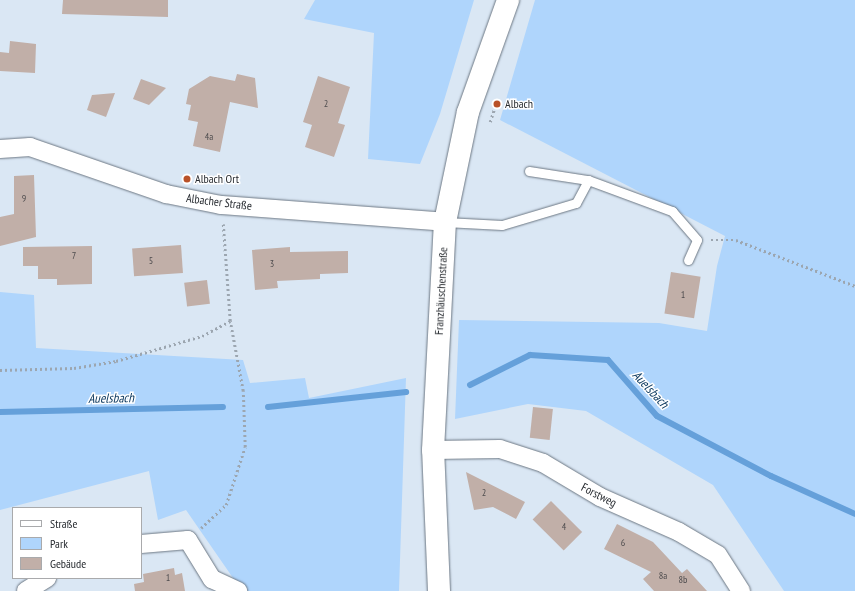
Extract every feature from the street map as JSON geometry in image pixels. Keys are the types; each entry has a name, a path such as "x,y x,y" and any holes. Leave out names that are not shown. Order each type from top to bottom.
{"street":[{"name":"Franzhäuschenstraße","path":"438,591 433,450 445,222 468,112 508,0"},
{"name":"Albacher Straße","path":"0,149 30,147 166,194 221,205 445,222"},
{"name":"Forstweg","path":"433,450 500,449 543,463 600,497 679,532 718,555 741,591"},
{"path":"142,544 188,540 212,579 238,591"},
{"path":"26,591 45,579"}],"lane":[{"path":"528,171 588,180 672,211 696,240 688,260"},
{"path":"445,222 502,225 576,203 588,180"}],"path":[{"path":"488,129 495,107"},
{"path":"188,540 226,505 245,447 243,391 230,321 221,205"},
{"path":"696,240 736,240 855,286"},
{"path":"0,370 74,368 116,361 202,336 230,321"}],"green space":[{"path":"315,0 474,0 440,114 420,164 368,159 374,33 304,19"},
{"path":"535,0 855,0 855,591 784,591 713,485 586,411 528,404 455,419 459,320 659,323 707,331 717,266 725,236 500,120"},
{"path":"0,292 34,295 36,348 243,360 250,383 305,378 309,398 406,378 399,591 242,591 186,510 158,520 149,471 0,510"}],"building":[{"path":"63,0 168,0 168,17 62,14"},
{"path":"10,41 36,44 35,73 0,71 0,52 9,53"},
{"path":"237,74 255,78 258,108 230,102 220,152 193,146 198,122 188,120 191,105 186,104 189,89 210,76 235,81"},
{"path":"318,76 350,87 338,123 345,125 334,157 305,147 312,125 303,122"},
{"path":"141,79 166,88 149,105 133,99"},
{"path":"115,93 106,117 87,110 92,95"},
{"path":"34,175 36,237 0,246 0,217 14,214 14,176"},
{"path":"181,245 183,273 134,276 132,248"},
{"path":"92,246 92,284 57,285 57,279 38,279 38,266 23,266 23,247"},
{"path":"290,247 290,252 348,251 348,273 320,274 320,279 277,281 278,288 255,290 252,250"},
{"path":"671,272 701,277 694,318 664,313"},
{"path":"207,280 210,304 187,307 184,283"},
{"path":"533,407 553,409 550,440 530,438"},
{"path":"466,472 525,502 516,519 493,507 474,510"},
{"path":"551,501 582,532 564,550 533,519"},
{"path":"617,524 653,542 682,573 687,569 707,591 654,591 643,579 651,572 604,549"},
{"path":"174,568 175,575 182,573 185,591 135,591 134,584 144,582 143,574"}],"waterway":[{"name":"Auelsbach","path":"470,385 530,355 608,360 657,416 771,476 855,514"},
{"name":"Auelsbach","path":"268,407 406,392"},
{"name":"Auelsbach","path":"0,412 223,407"}],"place":[{"name":"Albach","path":"497,104"},
{"name":"Albach Ort","path":"187,179"}]}
